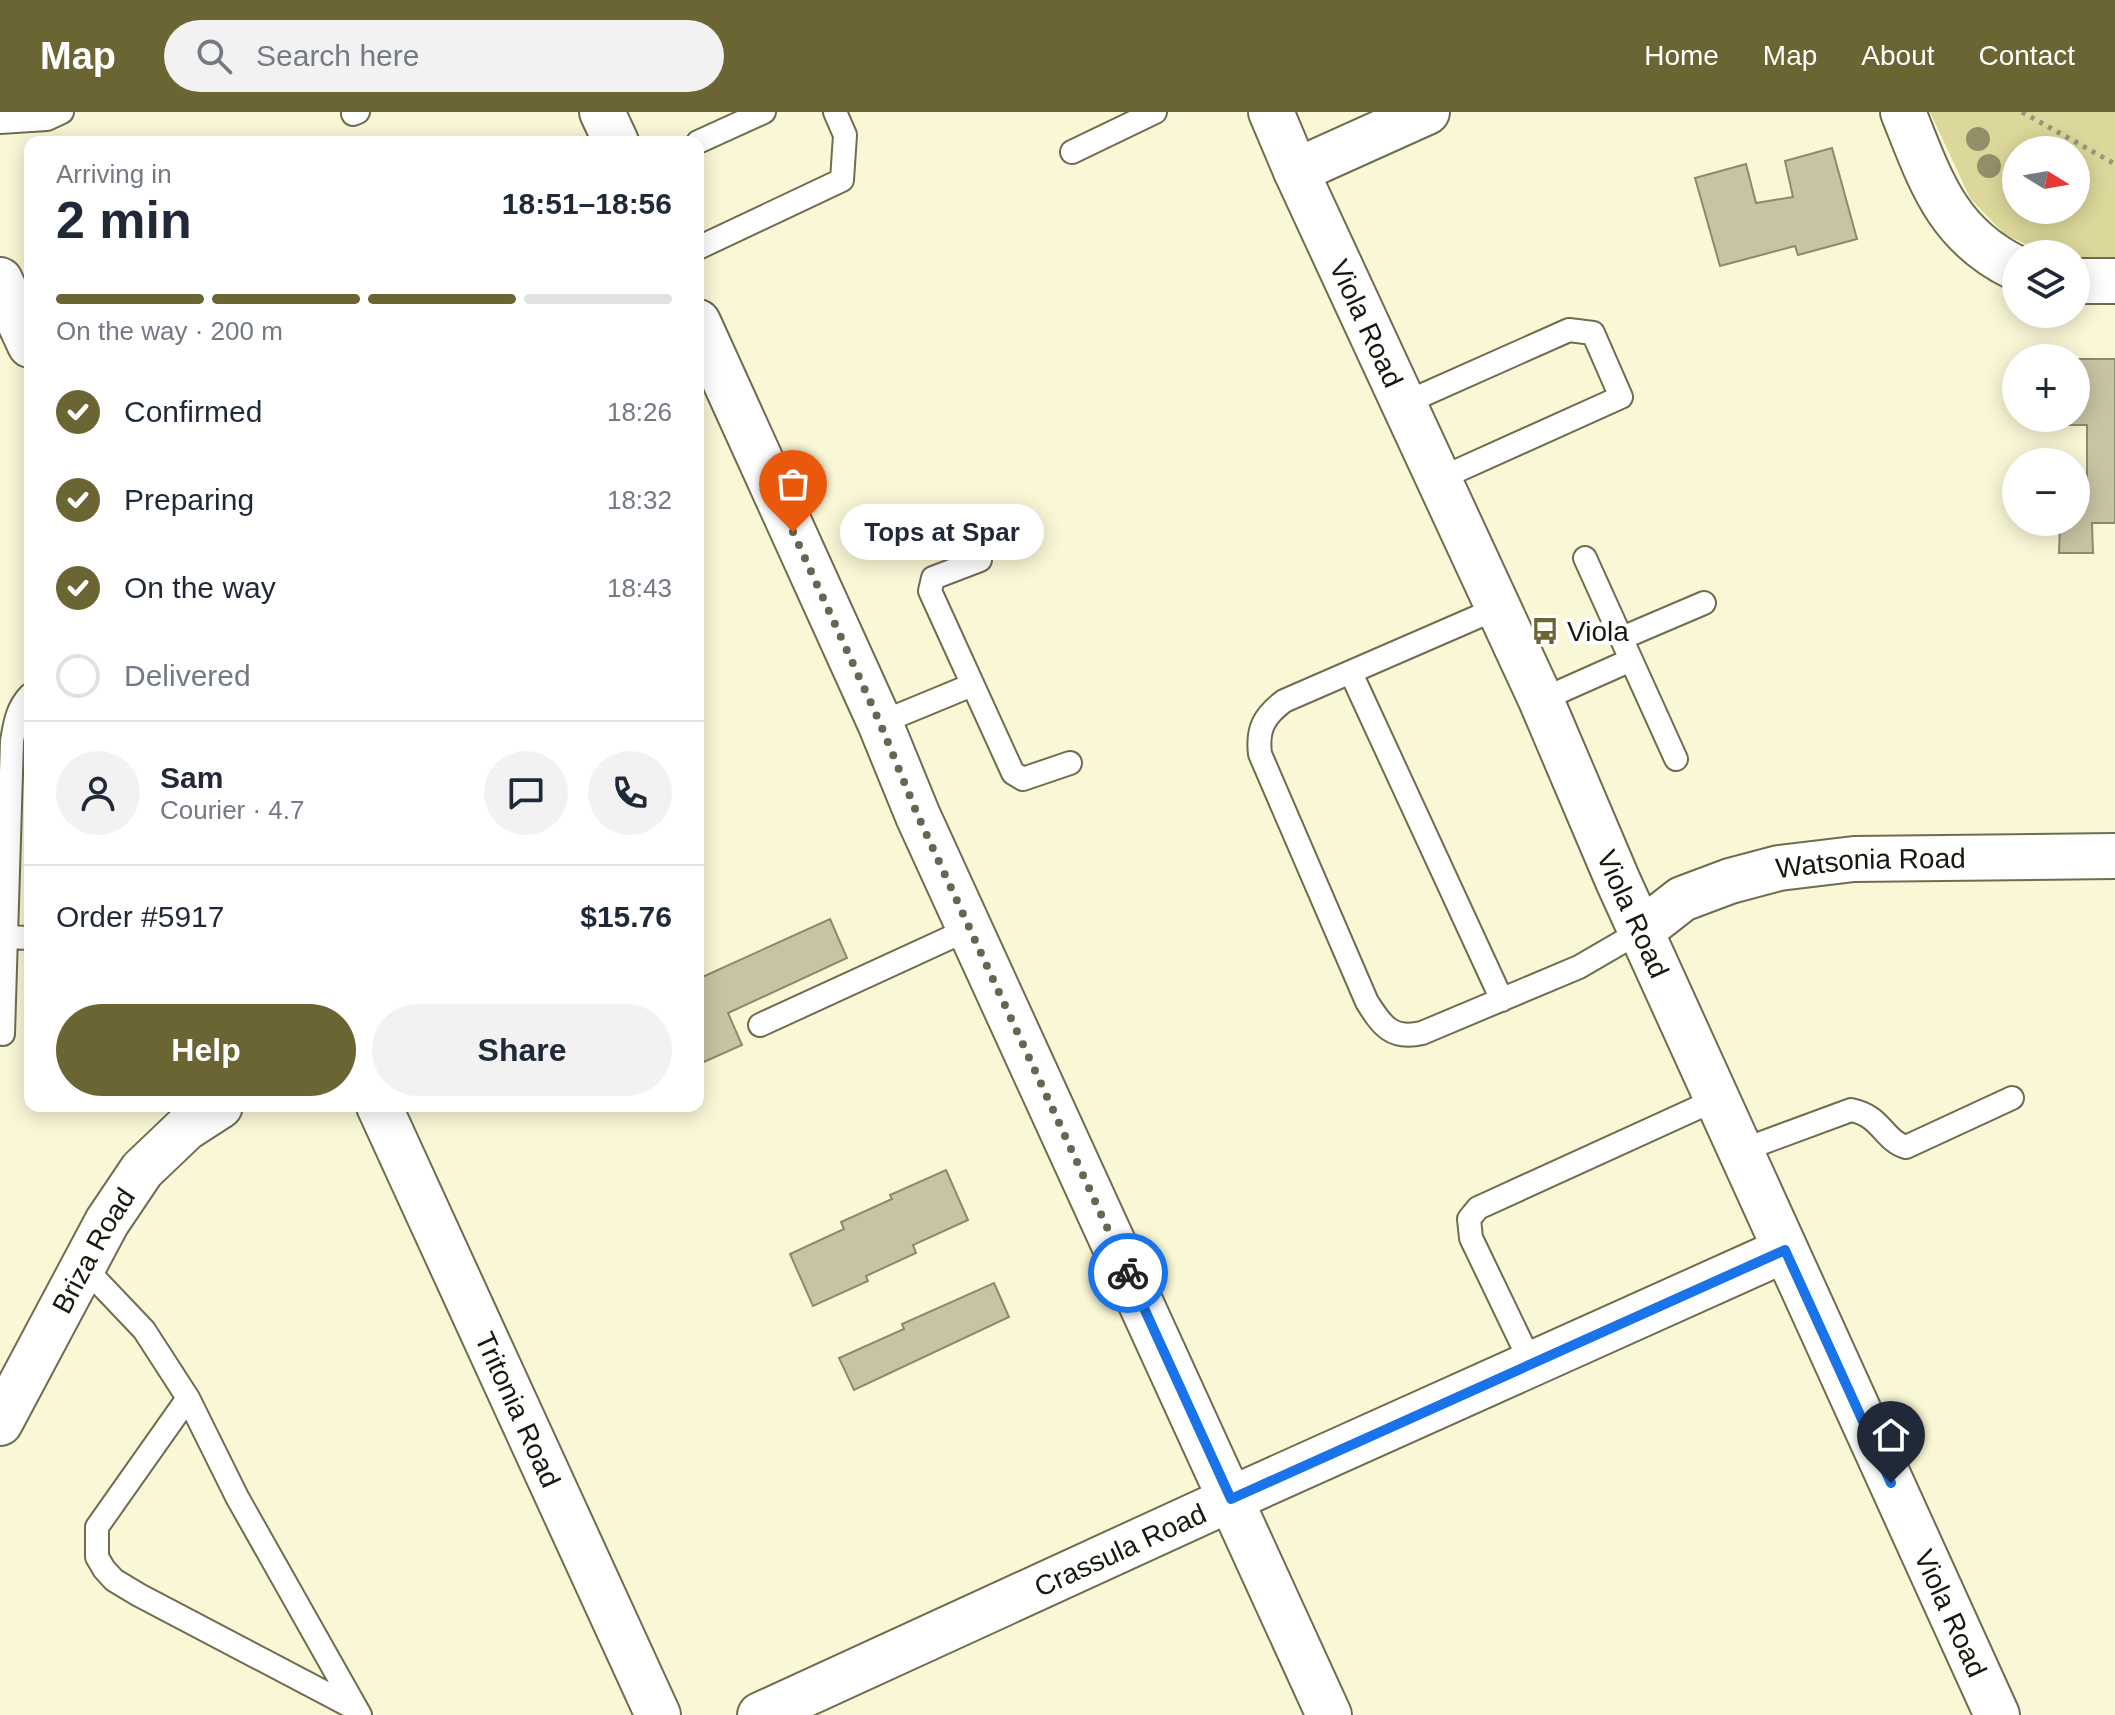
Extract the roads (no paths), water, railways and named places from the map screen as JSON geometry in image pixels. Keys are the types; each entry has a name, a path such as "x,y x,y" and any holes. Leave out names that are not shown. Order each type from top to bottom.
{"street":[{"path":"602,112 613,136"},
{"name":"Viola Road","path":"1271,112 1541,700 1641,931 1997,1715"},
{"path":"1296,171 1427,112"},
{"path":"1903,112 1936,193 1952,218 1972,240 2002,261"},
{"path":"0,280 24,332"},
{"path":"2090,281 2115,281"},
{"path":"704,335 880,723 969,929 1329,1715"},
{"name":"Watsonia Road","path":"1641,931 1682,899 1730,881 1816,862 2115,856"},
{"name":"Briza Road","path":"0,1423 107,1222 142,1170 186,1128 211,1112"},
{"name":"Tritonia Road","path":"382,1112 658,1715"},
{"name":"Crassula Road","path":"760,1715 1785,1250"}],"lane":[{"path":"0,122 47,119 62,112"},
{"path":"704,139 764,112"},
{"path":"704,245 842,180 845,135 835,112"},
{"path":"1072,152 1155,112"},
{"path":"1405,403 1569,330 1593,333 1621,397 1439,479"},
{"path":"1585,558 1676,759"},
{"path":"980,560 933,578 930,591 1013,773 1023,779 1070,763"},
{"path":"1622,638 1704,603"},
{"path":"1498,608 1284,701 1264,719 1258,739 1260,754 1367,1002 1379,1022 1388,1029 1410,1036 1579,967 1641,931"},
{"path":"1541,700 1631,660"},
{"path":"1351,673 1502,1000"},
{"path":"880,723 972,685"},
{"path":"3,1034 12,741 17,716 24,705"},
{"path":"760,1025 969,929"},
{"path":"6,937 24,938"},
{"path":"1740,1151 1851,1110 1864,1113 1876,1121 1897,1144 1906,1147 2012,1098"},
{"path":"1532,1365 1471,1238 1469,1219 1478,1208 1717,1099"},
{"path":"84,1267 144,1330 188,1398 237,1497 359,1712"},
{"path":"188,1398 97,1527 97,1557 114,1580 139,1595 359,1712"}],"place":[{"name":"Tops at Spar","path":"793,532"},
{"name":"Viola","path":"1545,631"}]}
